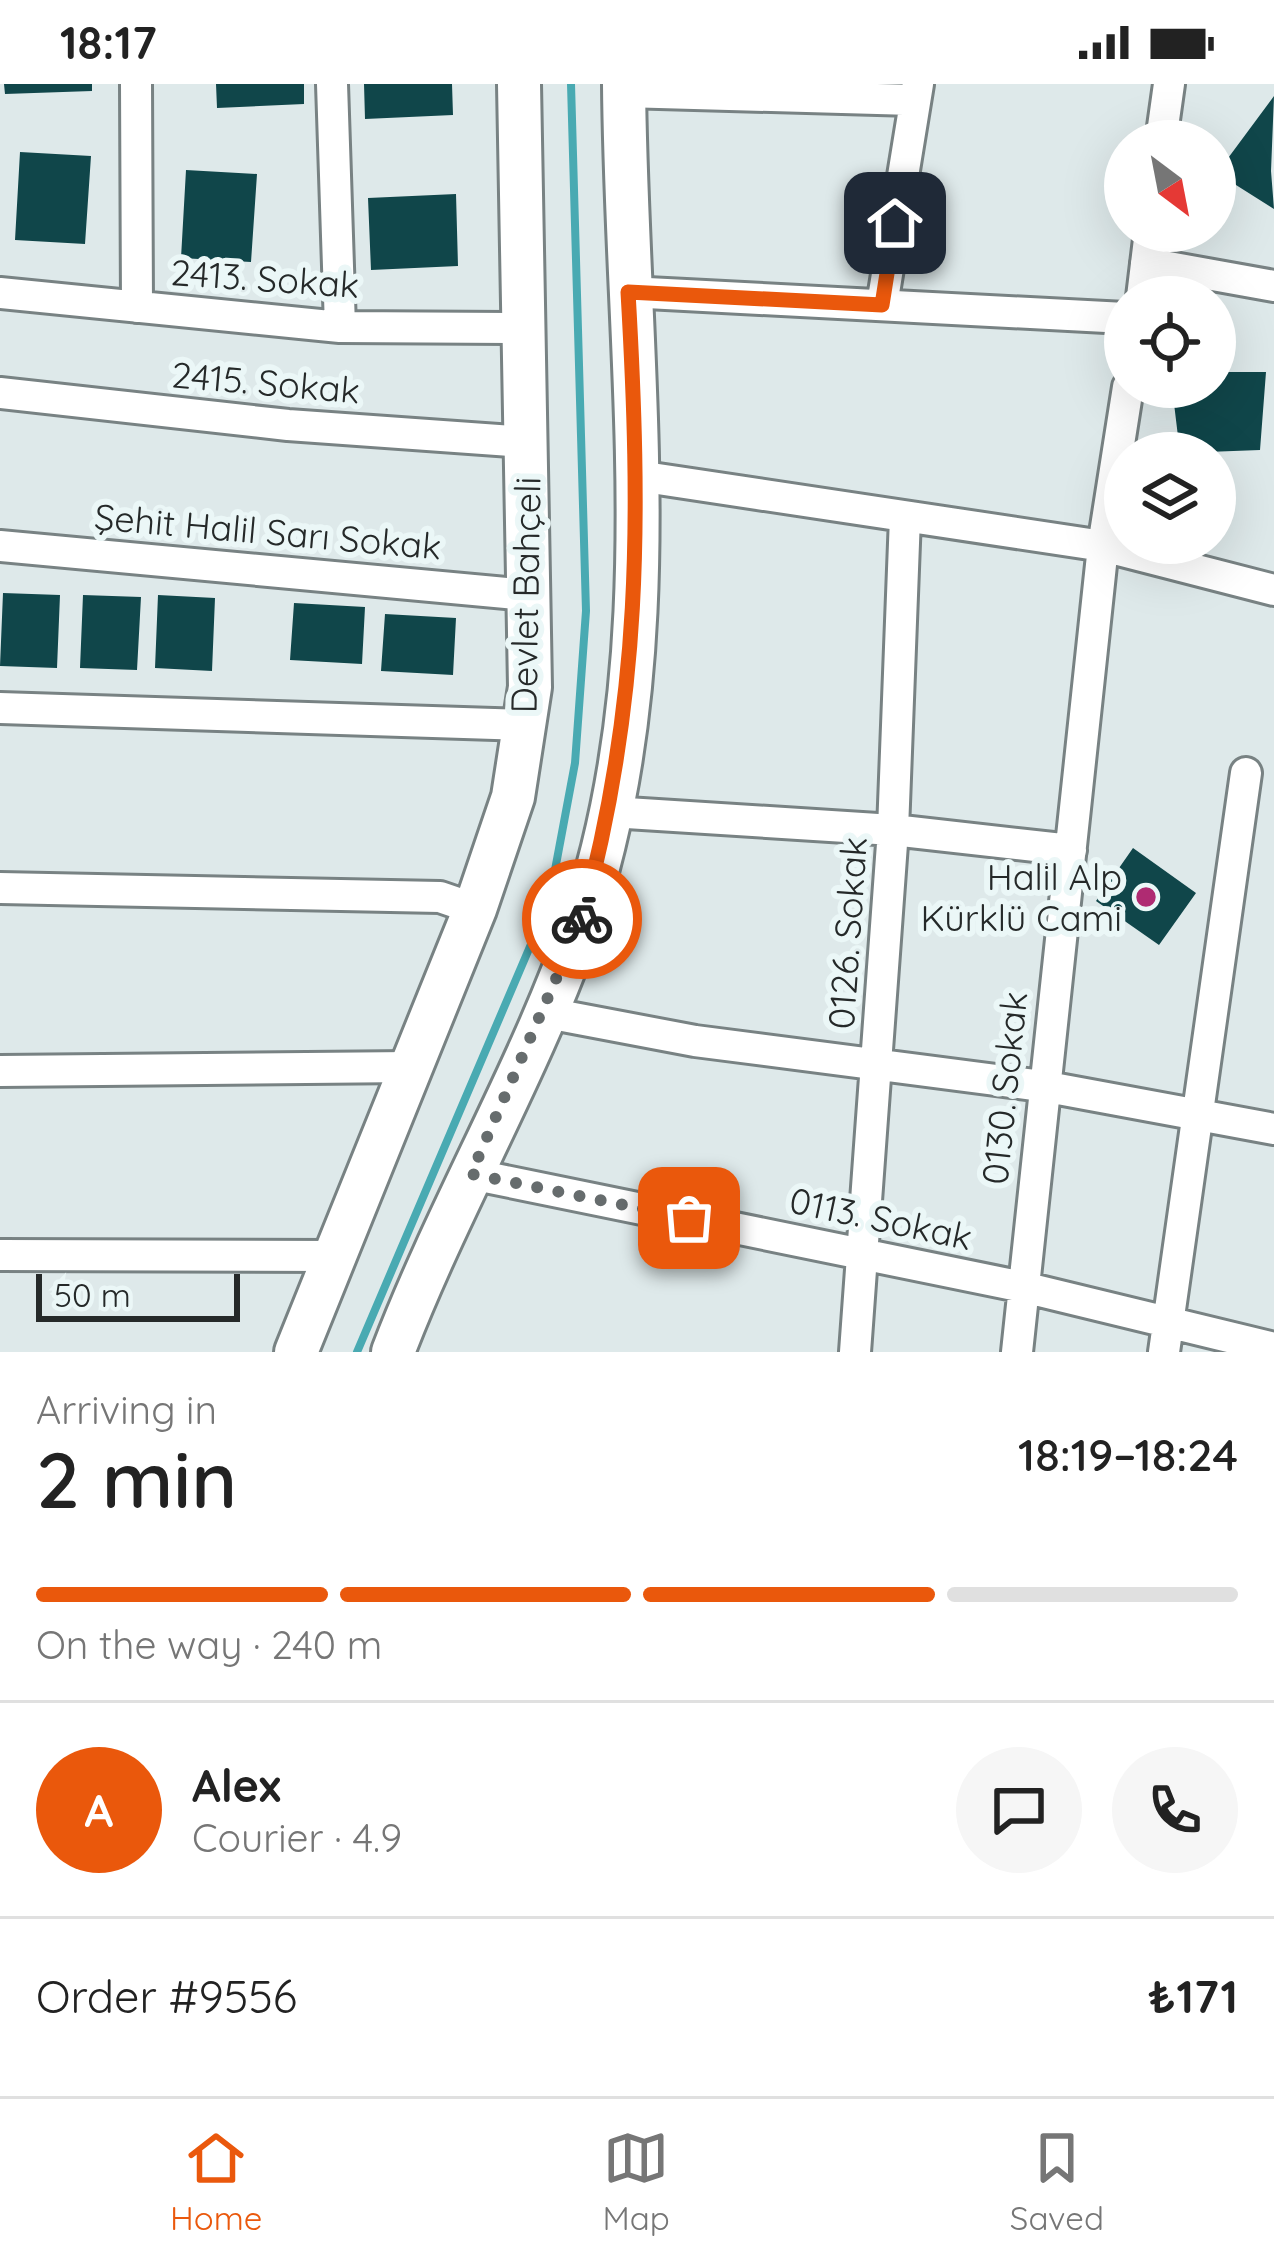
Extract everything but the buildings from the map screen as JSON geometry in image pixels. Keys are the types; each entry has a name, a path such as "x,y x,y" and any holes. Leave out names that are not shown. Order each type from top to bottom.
{"street":[{"path":"136,84 136,307"},
{"path":"332,84 340,327"},
{"name":"Devlet Bahçeli","path":"296,1352 475,909 513,797 530,687 519,84"},
{"path":"1165,120 1169,84"},
{"path":"393,1352 580,927 611,812 632,665 638,476 624,88 915,92 882,305"},
{"path":"1144,276 1147,252"},
{"path":"1146,263 1274,286"},
{"path":"628,292 1104,317"},
{"name":"2413. Sokak","path":"0,293 340,327 524,328"},
{"name":"2415. Sokak","path":"0,393 288,425 526,442"},
{"name":"0130. Sokak","path":"1017,1352 1103,546 1125,408"},
{"path":"638,476 1103,546 1274,590"},
{"name":"0126. Sokak","path":"855,1352 893,830 905,518"},
{"name":"Şehit Halil Sarı Sokak","path":"0,546 529,595"},
{"path":"0,708 524,725"},
{"path":"1166,1337 1246,772"},
{"path":"611,812 893,830 1071,850"},
{"path":"0,888 440,897 475,909"},
{"path":"542,1012 878,1069 1042,1086 1274,1129"},
{"path":"0,1071 411,1067"},
{"name":"0113. Sokak","path":"471,1174 1023,1287 1166,1337 1274,1348"},
{"path":"0,1256 335,1256"}],"waterway":[{"path":"357,1352 549,902 575,763 586,611 571,84"}],"way so far":[{"path":"582,919 471,1174 689,1218"}],"place":[{"name":"Halil Alp Kürklü Cami","path":"1146,897"}],"route":[{"path":"582,919 611,812 632,665 638,476 628,292 882,305 895,223"}]}
